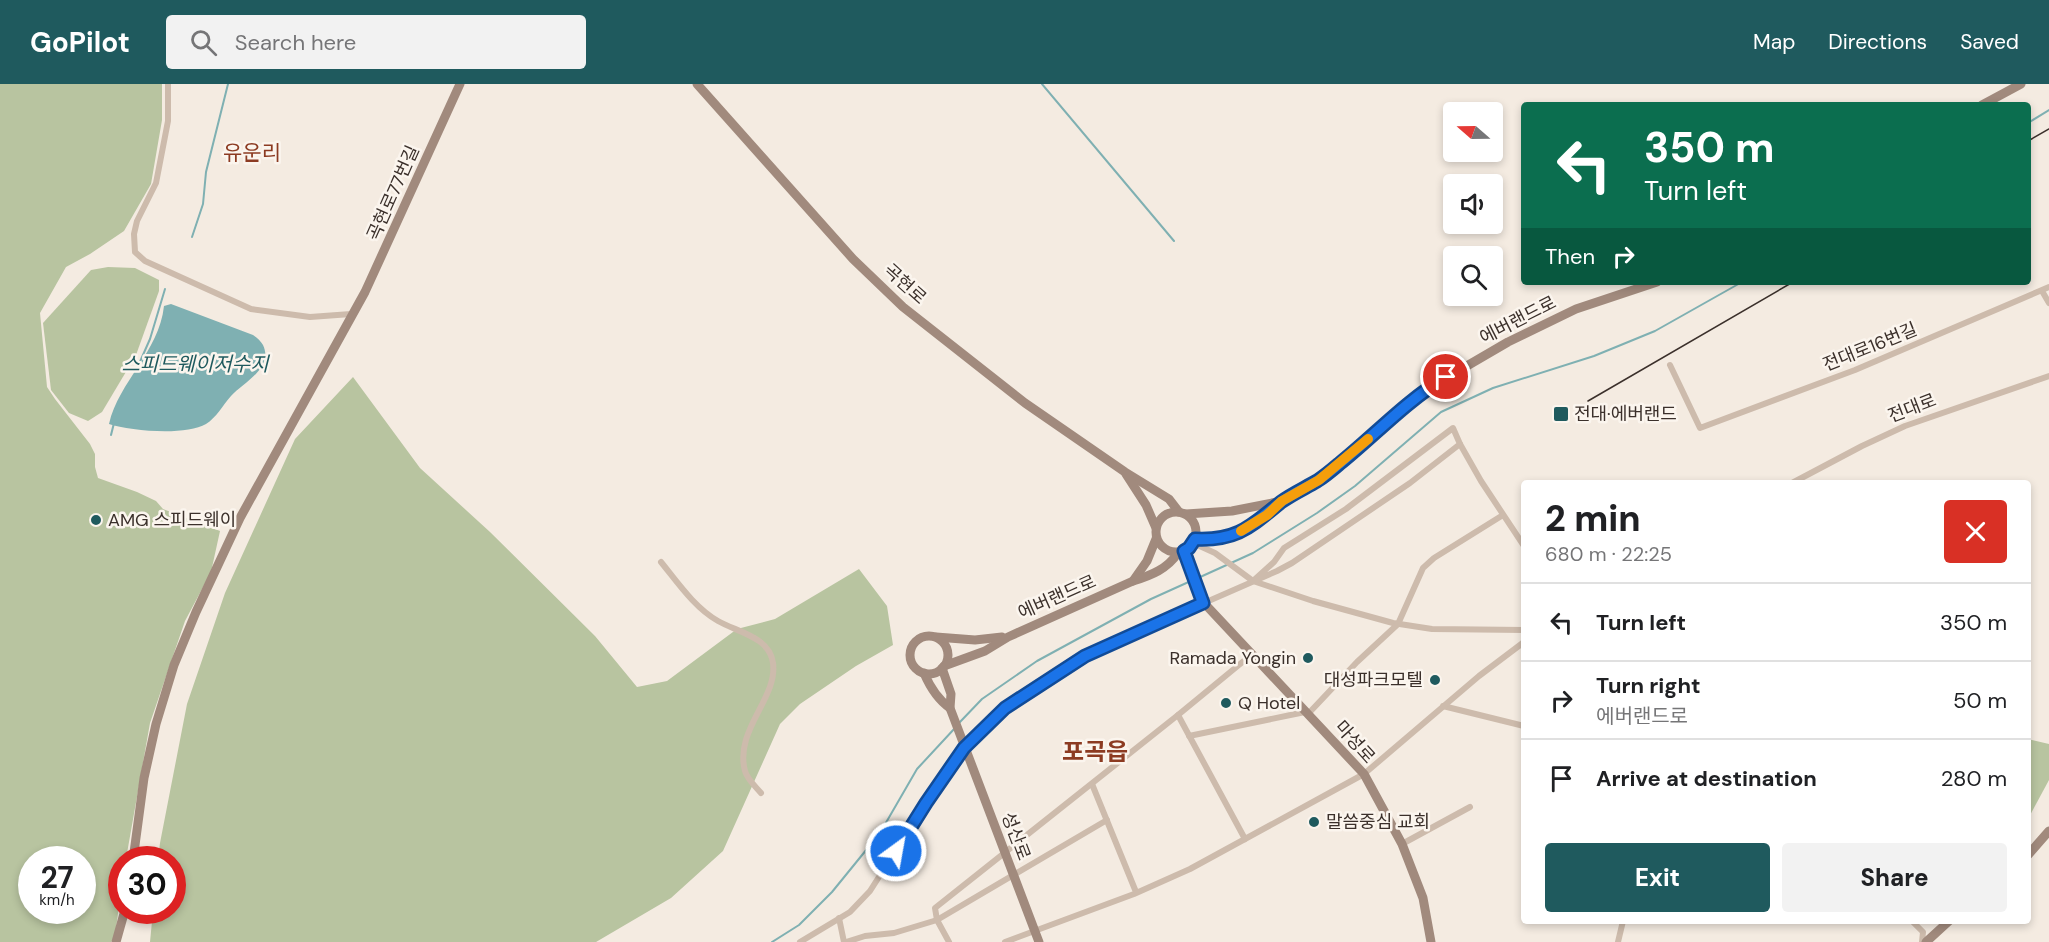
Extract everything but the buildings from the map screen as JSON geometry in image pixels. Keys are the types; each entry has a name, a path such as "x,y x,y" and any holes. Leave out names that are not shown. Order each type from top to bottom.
{"main road":[{"name":"곡현로77번길","path":"135,846 144,778 156,724 178,655 196,612 240,518 386,250 460,84"},
{"name":"곡현로","path":"697,84 853,259 903,307 1025,403 1125,472 1169,499 1183,513"},
{"path":"1988,102 2021,84"},
{"name":"에버랜드로","path":"943,667 985,651 1008,637 1133,581 1150,576 1165,567 1194,541 1233,536 1267,515 1282,501 1319,480 1405,406 1446,377 1508,342 1576,309 1648,285"},
{"path":"1125,472 1146,505 1156,528 1156,538 1147,561 1133,581"},
{"path":"1156,528 1162,517 1173,512 1232,511 1282,501"},
{"path":"1183,513 1195,525 1194,541"},
{"path":"1156,538 1162,548 1181,552 1202,600"},
{"name":"마성로","path":"1202,600 1364,774 1402,844 1424,898 1431,942"},
{"path":"943,667 934,673 924,673 913,666 910,652 913,644 924,636 975,640 1008,637"},
{"path":"936,637 942,640 948,653 943,667 951,694 950,708"},
{"path":"924,673 929,686 940,701 950,708"},
{"name":"성산로","path":"950,708 1040,942"},
{"path":"2031,852 2049,831"},
{"path":"116,942 121,924"},
{"path":"1924,942 1945,924"}],"street":[{"path":"168,84 168,121 156,183 137,221 134,234 135,252 145,261 251,309 310,317 351,314"},
{"name":"전대로16번길","path":"1670,365 1700,428 1855,370 2049,287"},
{"path":"2042,291 2049,303"},
{"name":"전대로","path":"1798,480 1905,426 2049,376"},
{"path":"1253,581 1274,562 1284,548 1347,509 1453,428 1481,481 1521,541"},
{"path":"800,942 850,912 870,891 963,745 1005,708 1085,656 1202,600 1253,581 1292,563 1410,483 1460,444"},
{"path":"1189,736 1307,713 1398,624 1423,568 1434,558 1503,514"},
{"path":"1194,541 1215,553 1253,581 1313,601 1398,624 1432,629 1521,630"},
{"path":"661,562 701,609 718,621 766,646 774,663 771,685 758,710 743,749 745,773 761,793"},
{"path":"1005,942 1190,869 1364,774 1443,706 1521,644"},
{"path":"949,942 937,920 935,908 1178,716 1251,655"},
{"path":"1443,706 1521,725"},
{"path":"1178,716 1245,839"},
{"path":"1092,784 1136,892"},
{"path":"1402,844 1470,807"},
{"path":"839,918 845,942 865,936 894,933 937,920 1107,820"},
{"path":"1618,942 1622,924"},
{"path":"1915,924 1923,932 1924,942"}],"green space":[{"name":"AMG 스피드웨이","path":"0,84 162,84 162,120 151,184 124,231 66,267 40,313 47,387 90,444 95,454 98,478 137,492 156,501 163,509 220,531 211,572 185,621 150,723 128,846 108,846 108,924 117,924 115,936 111,942 0,942"},
{"path":"108,267 135,268 159,280 159,291 136,355 102,412 88,421 69,413 51,390 43,323 91,270"},
{"path":"353,377 420,468 490,532 595,636 637,687 667,681 737,629 775,619 859,569 887,606 893,645 856,666 800,704 780,724 723,851 671,898 596,942 150,942 152,924 186,924 186,846 160,846 187,704 225,593 295,439"},
{"path":"2031,740 2049,744 2049,780 2031,813"}],"water":[{"name":"스피드웨이저수지","path":"171,304 254,336 262,344 265,353 261,368 231,396 213,418 197,428 158,431 130,429 109,424 121,394 155,338 164,306"}],"waterway":[{"path":"192,237 203,204 206,172 228,84"},
{"path":"1042,84 1174,241"},
{"path":"2031,121 2049,110"},
{"path":"1198,578 1253,553 1317,513 1355,486 1441,412 1493,388 1594,356 1655,331 1737,285"},
{"path":"135,373 150,339 165,289"},
{"path":"111,435 114,423"},
{"path":"959,723 982,699 1037,661 1151,599 1193,580"},
{"path":"772,942 799,925 832,892 880,833 917,769 955,728"}],"tram line":[{"path":"2031,139 2049,129"},
{"path":"1588,401 1788,285"}],"slow traffic":[{"path":"1241,531 1267,515 1282,501 1319,480 1368,439"}],"place":[{"name":"전대·에버랜드","path":"1561,414"},
{"name":"AMG 스피드웨이","path":"96,520"},
{"name":"Ramada Yongin","path":"1308,658"},
{"name":"대성파크모텔","path":"1435,680"},
{"name":"Q Hotel","path":"1226,703"},
{"name":"말씀중심 교회","path":"1314,822"}],"district":[{"name":"유운리","path":"252,153"},
{"name":"포곡읍","path":"1095,752"}],"route":[{"path":"896,851 964,748 1005,708 1085,656 1203,603 1184,551 1195,539 1215,540 1233,536 1267,515 1282,501 1319,480 1405,406 1446,377"}]}
